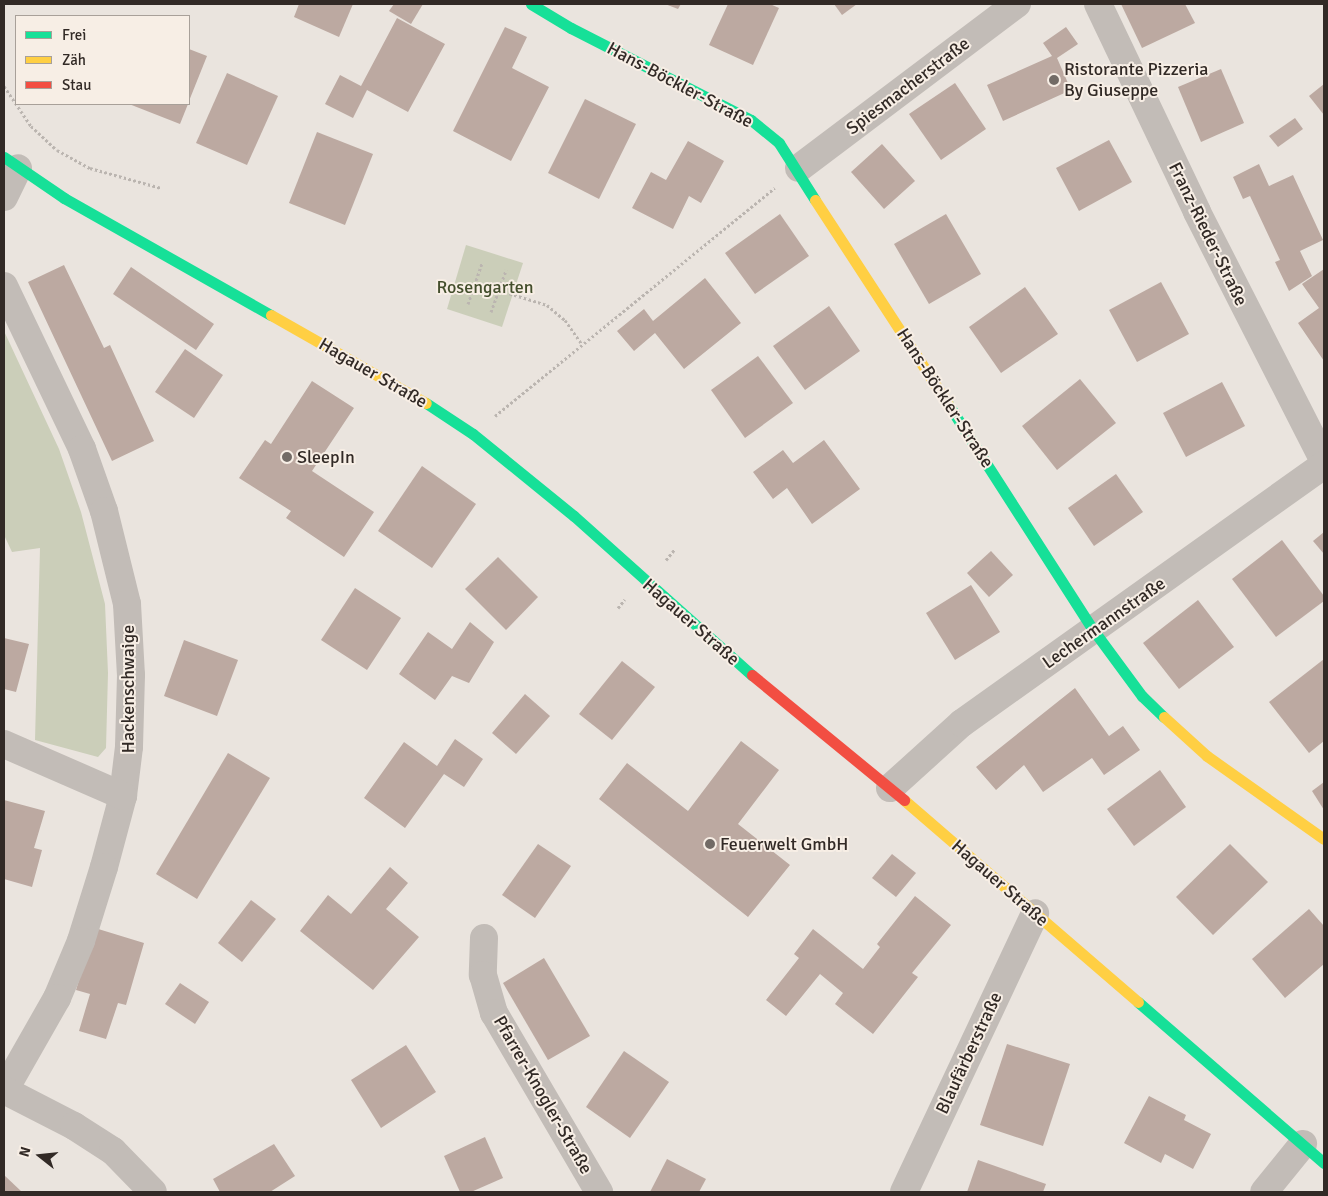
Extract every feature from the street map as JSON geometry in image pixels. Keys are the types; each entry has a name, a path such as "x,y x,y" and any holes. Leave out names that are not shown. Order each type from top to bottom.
{"street":[{"name":"Hans-Böckler-Straße","path":"531,4 571,28 751,120 779,142 798,168 1094,631 1142,696 1207,756 1324,839"},
{"name":"Spiesmacherstraße","path":"798,168 1017,4"},
{"name":"Franz-Rieder-Straße","path":"1098,4 1197,212 1324,461"},
{"path":"4,197 11,163"},
{"name":"Hagauer Straße","path":"11,163 64,198 414,395 473,434 574,516 761,683 890,788 1324,1163"},
{"name":"Hackenschwaige","path":"4,286 82,449 104,511 128,604 131,674 123,796 80,941 57,998 4,1091"},
{"name":"Lechermannstraße","path":"890,788 962,724 1324,465"},
{"path":"4,744 123,796"},
{"name":"Blaufärberstraße","path":"904,1192 1035,913"},
{"name":"Pfarrer-Knogler-Straße","path":"484,938 483,975 494,1013 599,1192"},
{"path":"4,1091 74,1126 113,1151 153,1192"},
{"path":"1264,1192 1303,1144"}],"path":[{"path":"4,86 15,102"},
{"path":"17,105 31,126 57,150 90,168 161,188"},
{"path":"473,434 798,168"},
{"path":"468,304 482,263"},
{"path":"491,312 506,270"},
{"path":"476,283 547,305 565,320 582,344"},
{"path":"618,608 626,599"}],"green space":[{"name":"Rosengarten","path":"466,245 523,263 502,327 447,309"},
{"path":"4,331 59,449 81,512 105,604 108,673 106,748 98,757 35,740 40,548 12,552 4,535"}],"building":[{"path":"299,4 353,4 339,37 294,17"},
{"path":"394,4 423,4 411,24 389,11"},
{"path":"665,4 681,4 678,9"},
{"path":"728,4 770,4 779,8 753,65 709,45"},
{"path":"834,4 857,4 842,15"},
{"path":"1121,4 1185,4 1195,23 1142,48"},
{"path":"397,18 445,44 408,112 367,90 353,118 325,104 340,75 361,86"},
{"path":"505,27 527,37 512,68 549,87 511,161 453,131"},
{"path":"1066,27 1078,44 1057,58 1071,90 1003,121 987,85 1052,56 1043,43"},
{"path":"190,49 207,56 190,98"},
{"path":"1221,69 1244,123 1201,142 1178,87"},
{"path":"227,73 278,96 247,165 196,143"},
{"path":"955,83 986,129 941,160 909,114"},
{"path":"1324,84 1324,115 1309,96"},
{"path":"585,99 636,124 599,199 548,173"},
{"path":"132,105 188,105 180,124"},
{"path":"1295,118 1303,129 1278,147 1269,136"},
{"path":"317,132 373,154 345,225 289,203"},
{"path":"1109,140 1132,182 1079,211 1056,168"},
{"path":"688,141 724,161 701,203 689,196 673,229 632,208 651,172 666,180"},
{"path":"882,144 915,181 884,209 851,172"},
{"path":"1259,164 1269,186 1293,175 1323,240 1300,251 1312,276 1289,291 1275,262 1280,260 1250,196 1243,199 1233,177"},
{"path":"780,214 809,256 755,294 725,253"},
{"path":"946,214 981,274 929,304 894,244"},
{"path":"64,265 104,348 110,345 154,441 112,461 28,282"},
{"path":"131,267 214,324 196,350 113,294"},
{"path":"1324,269 1324,361 1298,323 1319,308 1302,284"},
{"path":"705,278 741,323 684,369 655,333 634,351 617,331 644,309 653,321"},
{"path":"1161,282 1189,334 1137,362 1109,310"},
{"path":"1025,287 1058,334 1001,373 969,327"},
{"path":"829,306 860,351 805,390 773,346"},
{"path":"185,349 223,375 194,418 155,392"},
{"path":"758,356 793,403 745,438 711,390"},
{"path":"1080,379 1116,423 1057,470 1022,426"},
{"name":"SleepIn","path":"312,381 354,408 312,471 374,512 344,557 286,518 291,511 239,478 265,440 271,444"},
{"path":"1222,382 1245,426 1186,457 1163,413"},
{"path":"824,440 860,489 812,524 787,488 773,499 753,472 783,450 793,463"},
{"path":"422,466 476,504 432,568 378,531"},
{"path":"1116,474 1143,512 1094,546 1068,508"},
{"path":"1324,532 1324,554 1313,541"},
{"path":"1282,540 1324,596 1324,601 1276,637 1232,579"},
{"path":"991,551 1013,575 989,597 967,573"},
{"path":"498,557 538,597 506,630 465,589"},
{"path":"971,585 1000,632 955,660 926,613"},
{"path":"355,588 401,618 367,670 321,640"},
{"path":"1198,600 1234,647 1179,689 1143,643"},
{"path":"470,622 494,642 469,683 452,676 435,700 399,674 428,632 452,649"},
{"path":"4,638 29,644 16,692 4,689"},
{"path":"184,640 238,660 217,716 164,696"},
{"path":"1324,659 1324,741 1309,753 1269,702"},
{"path":"622,661 655,687 612,740 579,714"},
{"path":"1075,688 1109,736 1123,726 1140,750 1104,775 1092,758 1043,792 1024,765 996,790 976,767"},
{"path":"525,694 550,716 516,754 492,733"},
{"path":"455,739 483,759 464,787 444,774 405,828 364,798 404,742 437,766"},
{"name":"Feuerwelt GmbH","path":"741,741 779,770 738,824 790,865 748,917 599,799 627,763 688,811"},
{"path":"228,753 270,778 197,899 156,874"},
{"path":"1160,770 1186,807 1134,846 1107,809"},
{"path":"1324,782 1324,810 1312,791"},
{"path":"4,800 45,811 34,848 42,850 32,887 4,879"},
{"path":"538,844 571,866 535,918 502,895"},
{"path":"1230,844 1268,882 1213,935 1176,897"},
{"path":"892,854 916,873 896,897 872,878"},
{"path":"390,867 408,883 386,909 419,937 373,990 300,931 328,895 351,914"},
{"path":"915,896 951,925 912,973 918,977 873,1034 835,1004 843,993 820,974 786,1016 766,1000 799,958 794,954 813,929 863,969 880,947 877,944"},
{"path":"251,900 276,919 242,962 218,943"},
{"path":"1309,909 1324,926 1324,964 1285,998 1252,959"},
{"path":"95,928 144,943 126,1005 118,1003 106,1039 79,1031 90,994 76,990"},
{"path":"544,958 590,1036 548,1060 503,983"},
{"path":"180,983 209,1002 195,1024 165,1004"},
{"path":"1007,1044 1070,1064 1043,1146 980,1125"},
{"path":"406,1045 436,1092 381,1128 351,1080"},
{"path":"624,1051 669,1082 630,1138 586,1107"},
{"path":"1149,1096 1186,1115 1184,1120 1211,1134 1193,1169 1165,1154 1161,1163 1124,1143"},
{"path":"485,1137 503,1178 471,1192 460,1192 444,1156"},
{"path":"274,1144 295,1176 270,1192 220,1192 213,1179"},
{"path":"667,1159 706,1179 699,1192 650,1192"},
{"path":"978,1160 1046,1184 1043,1192 967,1192"},
{"path":"4,1175 22,1192 4,1192"}],"traffic: fast":[{"path":"531,4 571,28 751,120 779,143 815,200"},
{"path":"4,157 64,198 271,315"},
{"path":"426,403 473,434 574,516 752,675"},
{"path":"948,404 1094,631 1142,696 1164,717"},
{"path":"1138,1002 1324,1163"}],"traffic: slow":[{"path":"815,200 948,404"},
{"path":"271,315 426,403"},
{"path":"1164,717 1207,756 1324,839"},
{"path":"904,800 1138,1002"}],"traffic: jam":[{"path":"752,675 904,800"}],"place":[{"name":"Ristorante Pizzeria By Giuseppe","path":"1054,80"},
{"name":"SleepIn","path":"287,457"},
{"name":"Feuerwelt GmbH","path":"710,844"}]}
